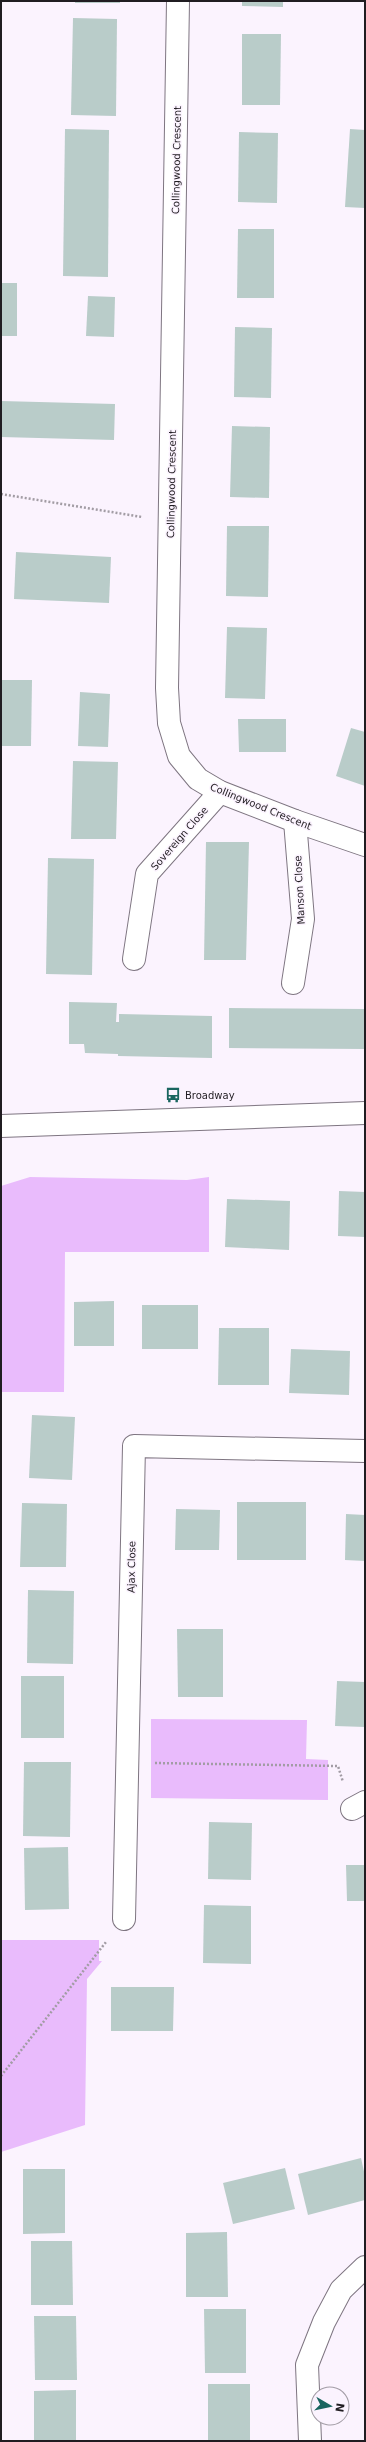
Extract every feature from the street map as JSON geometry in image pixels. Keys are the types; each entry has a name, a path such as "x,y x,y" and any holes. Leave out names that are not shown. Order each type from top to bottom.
{"street":[{"name":"Collingwood Crescent","path":"178,1 167,688 169,723 179,756 198,780 220,792 295,821 365,845"},
{"name":"Sovereign Close","path":"134,959 147,874 220,792"},
{"name":"Manson Close","path":"293,983 303,919 295,821"},
{"path":"1,1126 365,1113"},
{"name":"Ajax Close","path":"124,1919 134,1446 365,1451"},
{"path":"310,2441 307,2365 324,2322 341,2290 365,2267"}],"path":[{"path":"1,494 170,521"},
{"path":"127,1763 338,1766 359,1805"},
{"path":"1,2076 124,1919"}],"shaded area":[{"path":"30,1177 187,1180 209,1177 209,1252 65,1252 64,1392 1,1392 1,1186"},
{"path":"151,1719 307,1720 306,1759 328,1760 328,1800 151,1798"},
{"path":"1,1940 99,1940 99,1961 102,1961 87,1979 85,2125 1,2152"}],"building":[{"path":"75,1 120,1 120,3 75,3"},
{"path":"242,1 283,1 283,7 242,6"},
{"path":"73,18 117,19 116,116 71,115"},
{"path":"242,34 281,34 280,105 242,105"},
{"path":"65,129 109,130 108,277 63,276"},
{"path":"350,129 365,130 365,208 345,207"},
{"path":"239,132 278,133 277,203 238,202"},
{"path":"238,229 274,229 274,298 237,298"},
{"path":"1,283 17,283 17,336 1,336"},
{"path":"88,296 115,297 114,337 86,336"},
{"path":"235,327 272,328 271,398 234,397"},
{"path":"1,401 115,404 114,440 1,437"},
{"path":"232,426 270,427 269,498 230,497"},
{"path":"227,526 269,526 268,597 226,596"},
{"path":"16,552 111,557 109,603 14,599"},
{"path":"227,627 267,628 265,699 225,698"},
{"path":"1,680 32,680 31,746 1,746"},
{"path":"80,692 110,694 108,747 78,746"},
{"path":"238,719 286,719 286,752 239,752"},
{"path":"351,728 365,732 365,786 336,776"},
{"path":"73,761 118,762 116,839 71,839"},
{"path":"206,842 249,842 246,960 204,960"},
{"path":"48,858 94,859 92,975 46,974"},
{"path":"69,1002 117,1003 116,1022 119,1022 119,1014 212,1016 212,1058 118,1056 118,1054 85,1053 84,1044 69,1044"},
{"path":"229,1008 365,1009 365,1049 229,1048"},
{"path":"339,1191 365,1192 365,1237 338,1236"},
{"path":"227,1199 290,1201 289,1250 225,1247"},
{"path":"114,1301 114,1346 74,1346 74,1302"},
{"path":"142,1305 198,1305 198,1349 142,1349"},
{"path":"219,1328 269,1328 269,1385 218,1385"},
{"path":"291,1349 350,1351 349,1395 289,1393"},
{"path":"32,1415 75,1417 72,1480 29,1478"},
{"path":"237,1502 306,1502 306,1560 237,1560"},
{"path":"22,1503 67,1504 66,1567 20,1567"},
{"path":"176,1509 220,1510 219,1550 175,1550"},
{"path":"346,1514 365,1515 365,1561 345,1560"},
{"path":"28,1590 74,1591 73,1664 27,1663"},
{"path":"177,1629 223,1629 223,1697 178,1697"},
{"path":"21,1676 64,1676 64,1738 21,1738"},
{"path":"337,1681 365,1682 365,1727 335,1726"},
{"path":"24,1762 71,1762 70,1837 23,1836"},
{"path":"209,1822 252,1823 251,1880 208,1879"},
{"path":"68,1847 69,1909 25,1910 24,1848"},
{"path":"346,1865 365,1865 365,1901 347,1901"},
{"path":"204,1905 251,1906 251,1964 203,1963"},
{"path":"111,1987 174,1987 173,2031 111,2031"},
{"path":"361,2158 365,2176 365,2200 308,2215 298,2174"},
{"path":"285,2168 295,2209 233,2224 223,2183"},
{"path":"23,2169 65,2169 65,2233 23,2234"},
{"path":"227,2232 228,2297 186,2297 186,2233"},
{"path":"31,2241 72,2241 73,2305 31,2305"},
{"path":"204,2309 246,2309 246,2373 205,2373"},
{"path":"34,2316 76,2316 77,2380 35,2380"},
{"path":"208,2384 250,2384 250,2441 208,2441"},
{"path":"76,2390 76,2441 34,2441 34,2391"}],"place":[{"name":"Broadway","path":"173,1095"}]}
